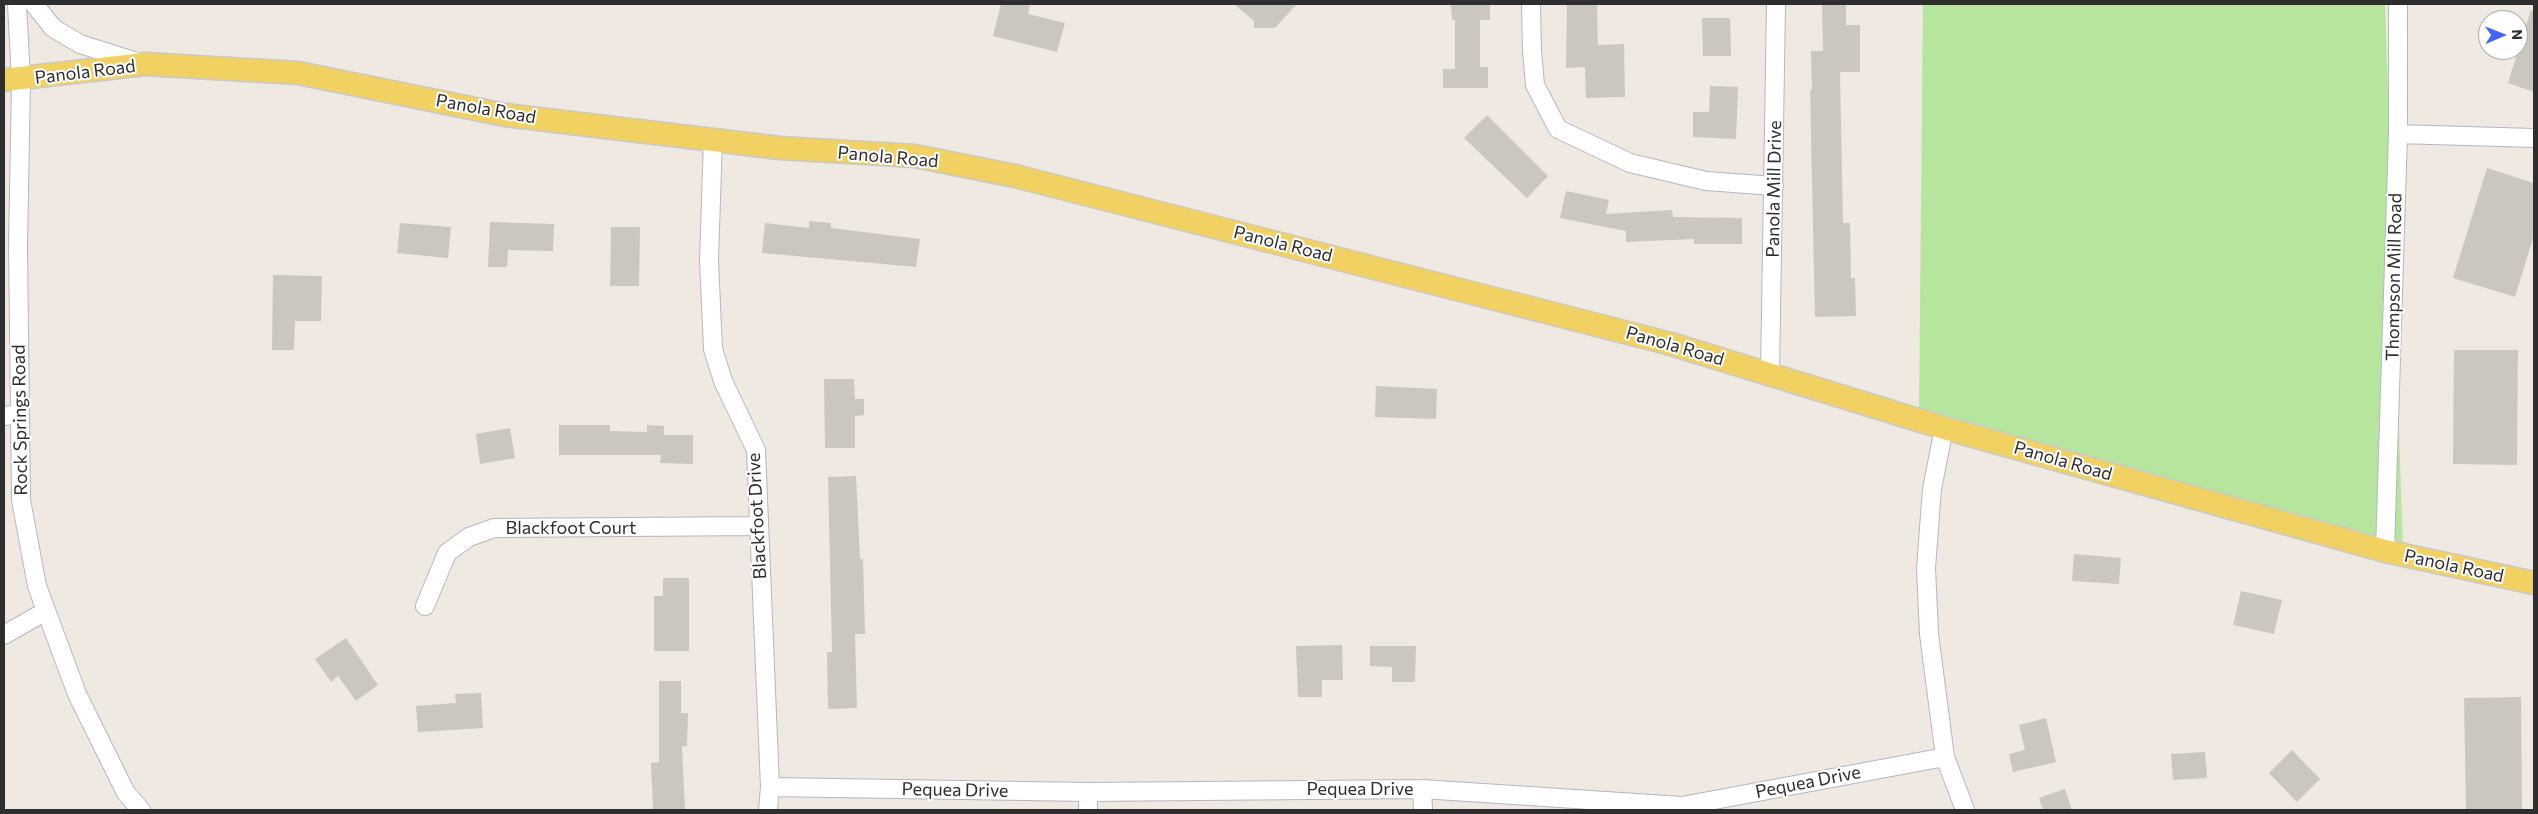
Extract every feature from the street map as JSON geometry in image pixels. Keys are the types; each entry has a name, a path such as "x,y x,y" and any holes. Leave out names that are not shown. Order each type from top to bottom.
{"main road":[{"name":"Panola Road","path":"12,80 145,64 298,73 505,115 780,148 915,156 1015,176 1662,342 1944,428 2385,550 2534,583"}],"street":[{"name":"Rock Springs Road","path":"17,4 12,80 18,247 12,415 21,500 37,586 77,694 126,793 141,810"},
{"path":"34,4 53,28 80,44 145,64"},
{"path":"1531,4 1535,85 1558,129 1630,163 1706,181 1774,186"},
{"name":"Panola Mill Drive","path":"1770,374 1776,4"},
{"name":"Thompson Mill Road","path":"2385,550 2398,134 2398,4"},
{"path":"2398,134 2534,138"},
{"name":"Blackfoot Drive","path":"713,139 709,260 713,349 723,381 756,450 770,787 768,810"},
{"path":"1944,428 1932,489 1926,568 1929,634 1945,757 1965,810"},
{"name":"Blackfoot Court","path":"425,606 447,553 469,537 494,528 759,526"},
{"path":"4,635 46,611"},
{"name":"Pequea Drive","path":"770,787 1088,792 1422,789 1683,808 1945,757"},
{"path":"1422,789 1423,810"},
{"path":"1088,792 1088,810"}],"green space":[{"path":"1923,4 2385,4 2403,552 1919,414"}],"building":[{"path":"1001,4 1030,4 1028,14 1065,23 1057,52 993,36"},
{"path":"1234,4 1297,4 1275,28 1254,28 1254,21"},
{"path":"1451,4 1490,4 1490,20 1480,20 1480,67 1488,67 1488,88 1443,88 1443,69 1455,69 1455,20 1452,20"},
{"path":"1567,4 1597,4 1598,45 1624,44 1625,97 1586,98 1585,67 1566,68"},
{"path":"1822,4 1846,4 1846,25 1860,25 1860,72 1840,72 1843,223 1850,223 1851,278 1855,278 1856,316 1815,317 1810,90 1812,90 1811,51 1823,51"},
{"path":"2531,10 2534,11 2534,92 2508,83 2515,60 2528,60 2528,20"},
{"path":"1702,18 1730,18 1731,56 1703,56"},
{"path":"1710,86 1738,87 1736,139 1693,137 1693,112 1709,112"},
{"path":"1487,115 1548,176 1527,198 1464,138"},
{"path":"2487,168 2534,183 2534,235 2515,297 2453,278"},
{"path":"1566,191 1609,200 1606,214 1672,210 1673,217 1742,218 1742,244 1694,244 1694,239 1626,242 1626,231 1560,218"},
{"path":"809,221 831,223 831,228 920,239 916,267 762,253 765,223 809,228"},
{"path":"490,222 554,224 553,251 508,250 507,267 488,267"},
{"path":"400,223 451,227 448,258 397,253"},
{"path":"611,227 640,227 639,286 610,286"},
{"path":"273,275 322,276 321,321 295,321 294,350 272,350"},
{"path":"2454,350 2518,350 2517,465 2453,464"},
{"path":"824,379 854,379 855,399 864,399 864,415 855,416 855,448 825,448"},
{"path":"1376,386 1437,389 1436,419 1375,417"},
{"path":"559,425 610,425 610,431 647,432 647,425 664,426 664,435 693,435 693,464 660,463 661,455 559,455"},
{"path":"510,428 515,458 480,464 476,434"},
{"path":"856,476 860,559 863,559 865,634 855,634 857,708 828,709 827,652 832,652 828,477"},
{"path":"2074,554 2121,558 2119,584 2072,581"},
{"path":"663,578 689,578 689,651 654,651 654,596 663,596"},
{"path":"2241,591 2282,600 2274,634 2233,625"},
{"path":"346,638 378,685 356,701 338,676 331,682 315,659"},
{"path":"1342,645 1343,680 1322,680 1322,697 1298,697 1296,646"},
{"path":"1370,646 1416,646 1415,682 1392,682 1392,667 1370,666"},
{"path":"659,681 681,681 681,713 688,713 687,746 682,746 685,810 653,810 651,763 659,762"},
{"path":"481,693 483,728 418,732 416,706 456,703 455,694"},
{"path":"2521,697 2522,810 2466,810 2464,698"},
{"path":"2046,718 2056,762 2013,772 2009,754 2025,750 2019,725"},
{"path":"2292,750 2320,779 2297,802 2269,773"},
{"path":"2205,752 2207,778 2173,780 2171,754"},
{"path":"2065,789 2072,810 2043,810 2039,798"}]}
